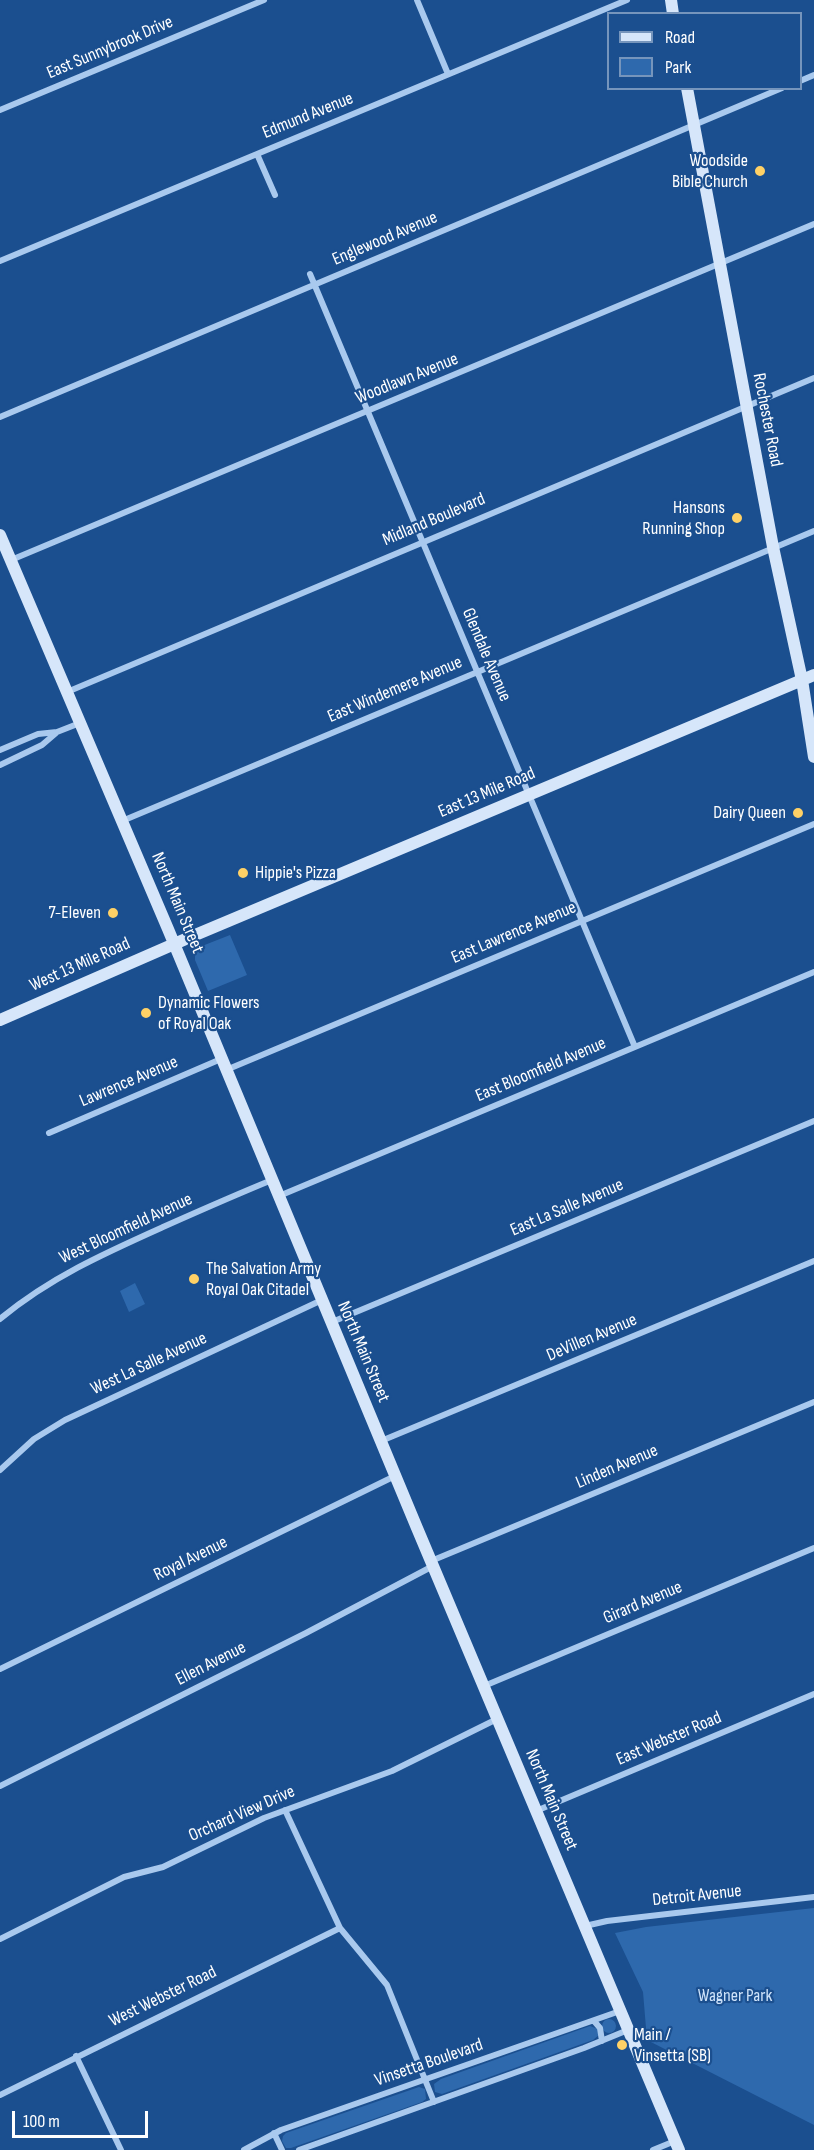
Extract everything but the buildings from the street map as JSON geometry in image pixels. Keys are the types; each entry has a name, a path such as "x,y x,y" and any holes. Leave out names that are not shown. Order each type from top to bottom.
{"main road":[{"name":"Rochester Road","path":"687,90 773,547 802,680 814,757"},
{"name":"North Main Street","path":"0,535 174,944 535,1811 677,2145"},
{"name":"East 13 Mile Road","path":"174,944 814,675"},
{"name":"West 13 Mile Road","path":"0,1020 174,944"}],"street":[{"name":"East Sunnybrook Drive","path":"0,110 264,0"},
{"path":"417,0 448,74"},
{"name":"Edmund Avenue","path":"0,261 627,0"},
{"name":"Englewood Avenue","path":"0,417 777,90"},
{"path":"257,154 275,195"},
{"name":"Woodlawn Avenue","path":"10,561 814,224"},
{"name":"Glendale Avenue","path":"310,274 635,1047"},
{"name":"Midland Boulevard","path":"67,692 814,378"},
{"name":"East Windemere Avenue","path":"122,821 814,531"},
{"path":"0,750 38,734 57,732 80,723"},
{"path":"0,765 42,745 57,732"},
{"name":"East Lawrence Avenue","path":"224,1064 581,921 814,824"},
{"name":"East Bloomfield Avenue","path":"279,1196 814,972"},
{"name":"Lawrence Avenue","path":"49,1133 224,1064"},
{"name":"East La Salle Avenue","path":"331,1322 814,1121"},
{"name":"West Bloomfield Avenue","path":"0,1319 22,1300 64,1273 272,1180"},
{"name":"DeVillen Avenue","path":"381,1441 814,1262"},
{"name":"West La Salle Avenue","path":"0,1470 34,1439 65,1420 322,1300"},
{"name":"Linden Avenue","path":"432,1564 814,1402"},
{"name":"Royal Avenue","path":"0,1670 395,1476"},
{"name":"Girard Avenue","path":"483,1686 814,1548"},
{"name":"Ellen Avenue","path":"0,1786 306,1633 432,1564"},
{"name":"East Webster Road","path":"535,1811 814,1694"},
{"name":"Orchard View Drive","path":"0,1939 124,1877 163,1867 249,1824 392,1771 497,1719"},
{"path":"285,1810 340,1928 387,1985 434,2102"},
{"name":"Detroit Avenue","path":"584,1926 607,1921 814,1897"},
{"name":"West Webster Road","path":"0,2095 340,1928"},
{"name":"Vinsetta Boulevard","path":"244,2150 274,2133 620,2011"},
{"path":"594,2021 600,2028 602,2041"},
{"path":"299,2150 628,2030"},
{"path":"76,2056 121,2150"},
{"path":"274,2133 282,2150"},
{"path":"653,2150 677,2145"}],"green space":[{"path":"230,935 247,975 208,991 195,960 195,952 202,946"},
{"path":"135,1283 145,1304 129,1312 120,1291"},
{"name":"Wagner Park","path":"814,1908 814,2125 647,2040 643,1992 615,1933 646,1927"},
{"path":"606,2019 612,2019 616,2026 612,2033 606,2033 602,2029 602,2023"},
{"path":"590,2026 598,2029 599,2035 593,2040 442,2094 435,2092 434,2084 441,2079"},
{"path":"419,2087 425,2089 426,2099 422,2102 291,2148 286,2148 282,2141 286,2133"}],"place":[{"name":"Woodside Bible Church","path":"760,171"},
{"name":"Hansons Running Shop","path":"737,518"},
{"name":"Dairy Queen","path":"798,813"},
{"name":"Hippie's Pizza","path":"243,873"},
{"name":"7-Eleven","path":"113,913"},
{"name":"Dynamic Flowers of Royal Oak","path":"146,1013"},
{"name":"The Salvation Army Royal Oak Citadel","path":"194,1279"},
{"name":"Main / Vinsetta (SB)","path":"622,2045"}]}
